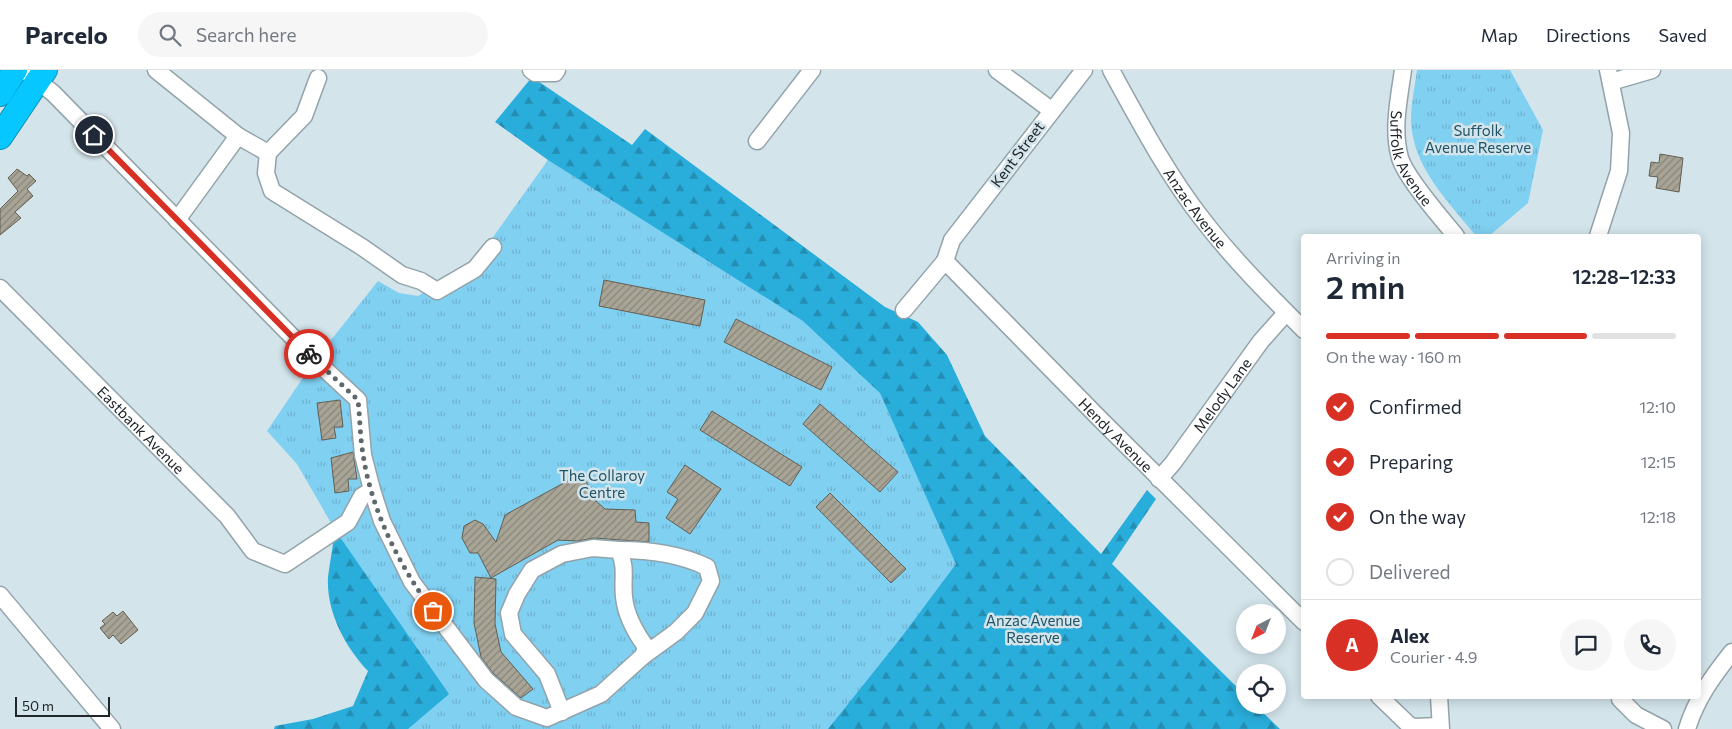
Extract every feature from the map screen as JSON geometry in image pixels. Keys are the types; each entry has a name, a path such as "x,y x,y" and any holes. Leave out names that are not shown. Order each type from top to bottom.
{"highway":[{"path":"0,94 15,70"},
{"path":"0,137 35,73"}],"street":[{"path":"156,70 238,136 268,153"},
{"path":"531,70 534,73 556,72"},
{"path":"757,141 812,70"},
{"path":"997,70 1051,110"},
{"name":"Kent Street","path":"945,262 952,240 1051,110 1084,70"},
{"name":"Anzac Avenue","path":"1111,70 1149,140 1203,220 1256,282 1301,327"},
{"name":"Suffolk Avenue","path":"1403,70 1396,123 1400,159 1428,202 1454,234"},
{"path":"1599,234 1619,171 1620,134 1609,76 1652,70"},
{"path":"35,73 315,360 358,400 363,455 372,490 382,521 412,582 486,680 516,707 547,718 562,712 601,694 643,656 676,632 695,614 711,581 708,567 690,558 644,550 593,548 562,554 532,570 517,594 509,613 513,634 547,674 562,712"},
{"path":"318,78 304,116 268,153 266,172 272,191 362,247 402,275 421,281 437,291 475,268 493,248"},
{"path":"178,220 238,136"},
{"path":"904,310 945,262"},
{"name":"Hendy Avenue","path":"945,262 1301,619"},
{"name":"Eastbank Avenue","path":"0,288 227,516 253,551 285,564 348,522 362,496 372,490"},
{"name":"Melody Lane","path":"1159,478 1173,463 1261,341 1286,313"},
{"path":"619,550 625,564 624,596 635,632 646,648 643,656"},
{"path":"0,595 112,729"},
{"path":"1701,696 1709,682 1732,652"},
{"path":"1382,699 1414,728 1440,727 1438,699"},
{"path":"1620,699 1636,716 1663,729"},
{"path":"1687,729 1700,699"}],"green space":[{"name":"Suffolk Avenue Reserve","path":"1417,70 1510,70 1543,130 1528,203 1491,234 1474,234 1444,197 1425,168 1413,137 1411,120"},
{"name":"The Collaroy Centre","path":"532,77 632,145 645,129 885,307 918,322 947,355 985,436 1101,554 1147,490 1156,499 1112,564 1236,686 1236,714 1264,714 1280,729 274,729 275,726 313,719 353,706 368,671 345,640 330,603 328,577 335,530 548,160 495,122"},
{"name":"The Collaroy Centre","path":"548,160 803,321 880,393 956,564 900,639 828,729 408,729 449,694 335,530 297,464 267,431 315,360 378,281 399,293 418,296 476,261"}],"building":[{"path":"1660,154 1683,158 1679,192 1656,188 1658,177 1649,176 1651,162 1659,163"},
{"path":"17,169 27,176 29,174 36,181 27,189 33,196 15,212 21,218 0,235 0,209 18,191 8,178"},
{"path":"604,280 705,300 700,326 599,306"},
{"path":"736,319 832,367 821,390 724,342"},
{"path":"340,400 343,427 334,427 336,438 322,440 317,403"},
{"path":"820,404 898,472 880,492 803,424"},
{"path":"712,411 802,467 790,486 700,430"},
{"path":"353,452 357,479 348,479 349,491 335,493 331,458"},
{"path":"685,465 721,489 690,534 666,518 678,499 667,492"},
{"path":"582,473 596,501 605,509 635,510 636,522 649,523 649,542 594,538 577,541 558,540 491,578 478,553 470,553 462,538 464,526 475,520 483,524 496,542 505,515"},
{"path":"830,493 906,569 891,583 816,507"},
{"path":"475,577 496,579 495,624 501,652 533,689 521,698 493,673 481,657 474,623"},
{"path":"123,611 138,630 121,644 113,635 109,639 100,628 105,624 102,621 113,612 117,616"}],"way so far":[{"path":"309,354 358,400 363,455 382,521 412,582 433,611"}],"route":[{"path":"94,135 309,354"}],"park label":[{"name":"Anzac Avenue Reserve","path":"1033,628"}]}
